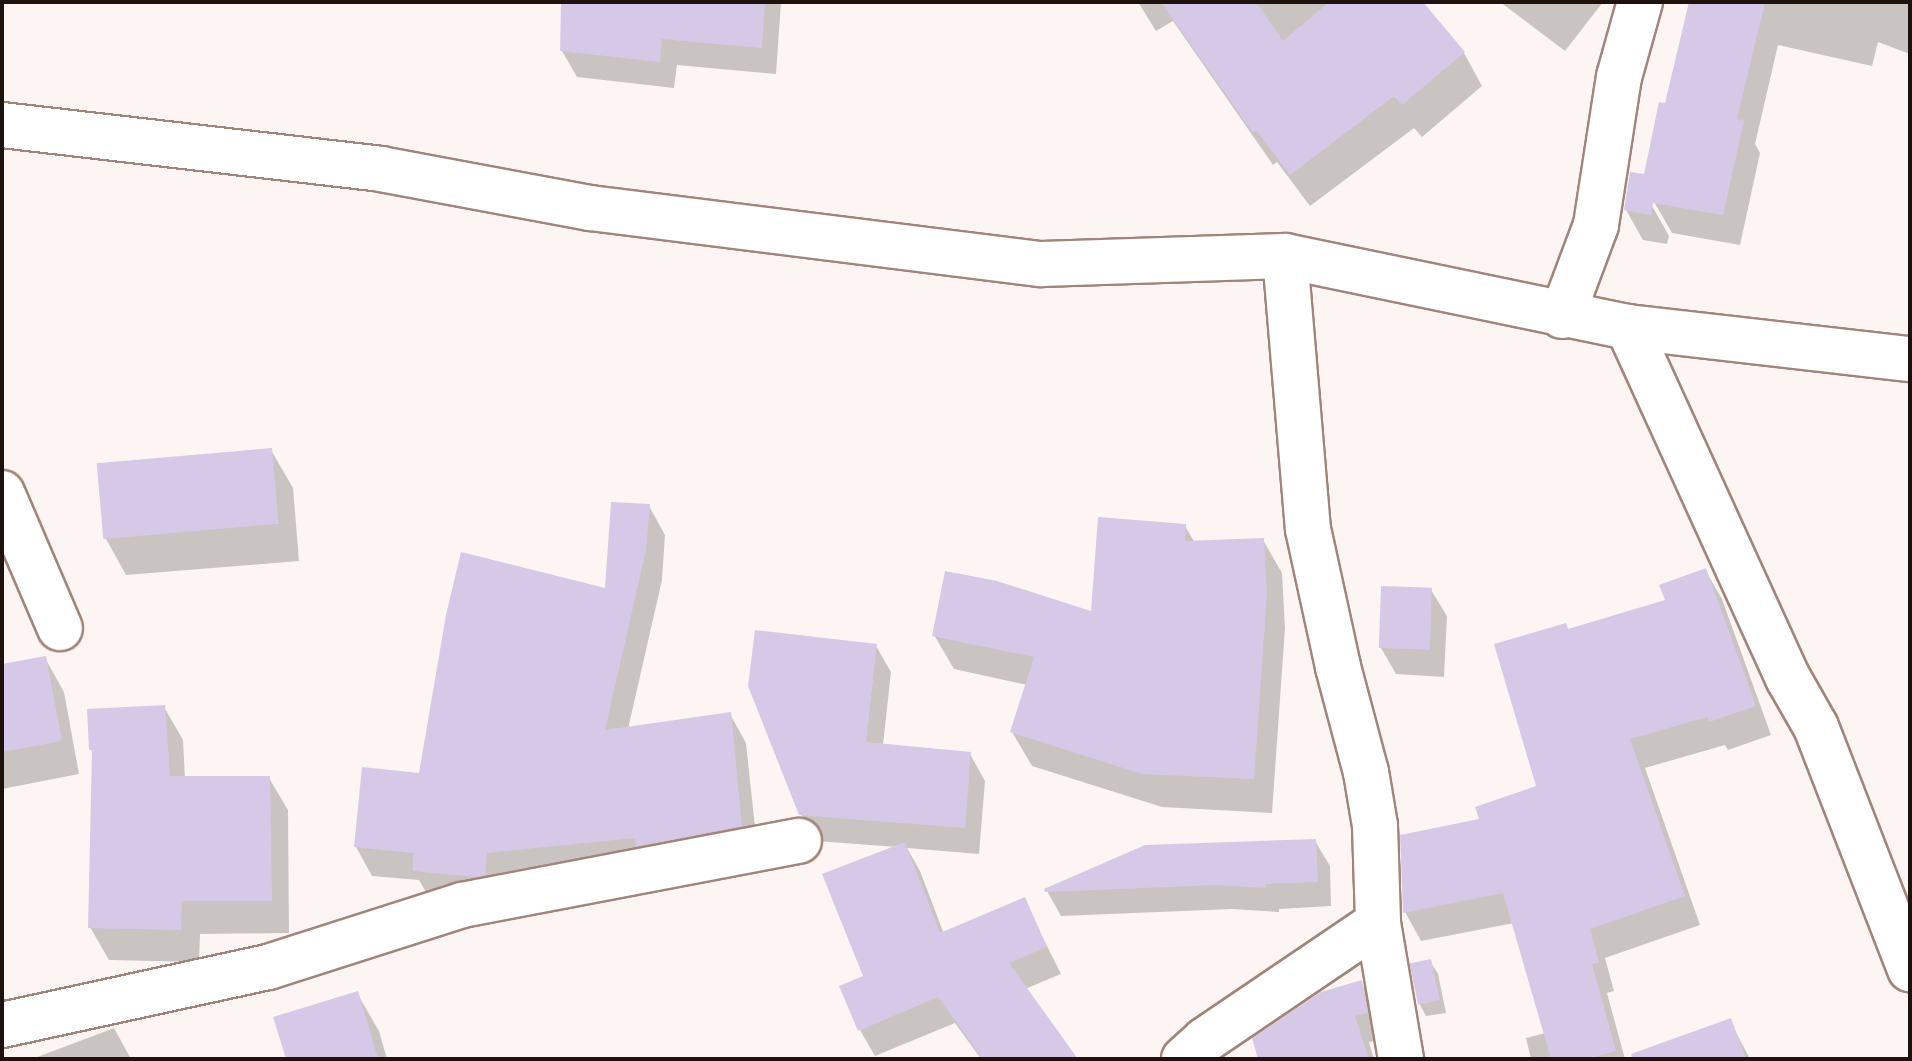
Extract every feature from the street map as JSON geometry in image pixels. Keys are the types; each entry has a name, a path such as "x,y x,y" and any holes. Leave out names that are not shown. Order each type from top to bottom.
{"street":[{"path":"1562,316 1596,225 1619,77 1640,2"},
{"path":"2,125 380,169 590,208 1041,264 1285,256 1562,316 1628,327 1910,359"},
{"path":"1285,256 1308,529 1338,667 1366,772 1375,826 1378,923 1401,1059"},
{"path":"1628,327 1788,678 1816,727 1910,969"},
{"path":"2,493 60,628"},
{"path":"2,1025 268,967 462,905 799,841"},
{"path":"1184,1059 1205,1040 1378,923"}],"building":[{"path":"561,2 765,2 762,48 662,39 660,62 560,51"},
{"path":"1161,2 1256,2 1283,41 1329,2 1423,2 1465,52 1402,105 1394,96 1290,175 1257,131 1253,133"},
{"path":"1689,2 1765,2 1737,119 1744,121 1723,215 1653,203 1651,215 1624,210 1630,172 1644,174 1659,102 1665,103"},
{"path":"272,448 279,524 103,539 97,463"},
{"path":"611,502 650,504 646,550 605,730 731,712 742,826 636,847 635,838 487,853 485,875 476,877 413,871 413,853 354,847 362,767 419,773 446,615 461,552 605,588"},
{"path":"1098,517 1186,524 1185,541 1264,538 1267,593 1254,779 1142,774 1010,732 1034,657 932,636 945,571 997,581 1091,611"},
{"path":"1706,568 1756,706 1709,722 1707,717 1630,739 1685,896 1590,929 1599,962 1592,964 1616,1051 1587,1059 1551,1059 1503,893 1403,913 1400,835 1479,819 1475,807 1536,786 1494,644 1566,623 1568,629 1665,600 1659,585"},
{"path":"1381,586 1432,588 1430,650 1379,648"},
{"path":"755,630 877,644 866,742 971,752 965,828 799,815 748,686"},
{"path":"46,656 62,741 2,752 2,664"},
{"path":"165,705 170,776 270,776 272,901 182,901 181,930 88,928 92,750 89,750 87,709"},
{"path":"1316,839 1318,882 1266,884 1266,888 1217,885 1045,892 1044,889 1145,845"},
{"path":"905,842 940,933 1025,897 1047,947 1009,963 1078,1059 983,1059 938,997 858,1031 839,986 863,976 822,874"},
{"path":"1431,959 1440,1000 1418,1005 1409,964"},
{"path":"1362,980 1368,1013 1355,1016 1369,1059 1258,1059 1252,1038 1321,992"},
{"path":"358,991 378,1059 286,1059 273,1017"},
{"path":"1731,1018 1746,1059 1632,1059 1631,1054"}]}
